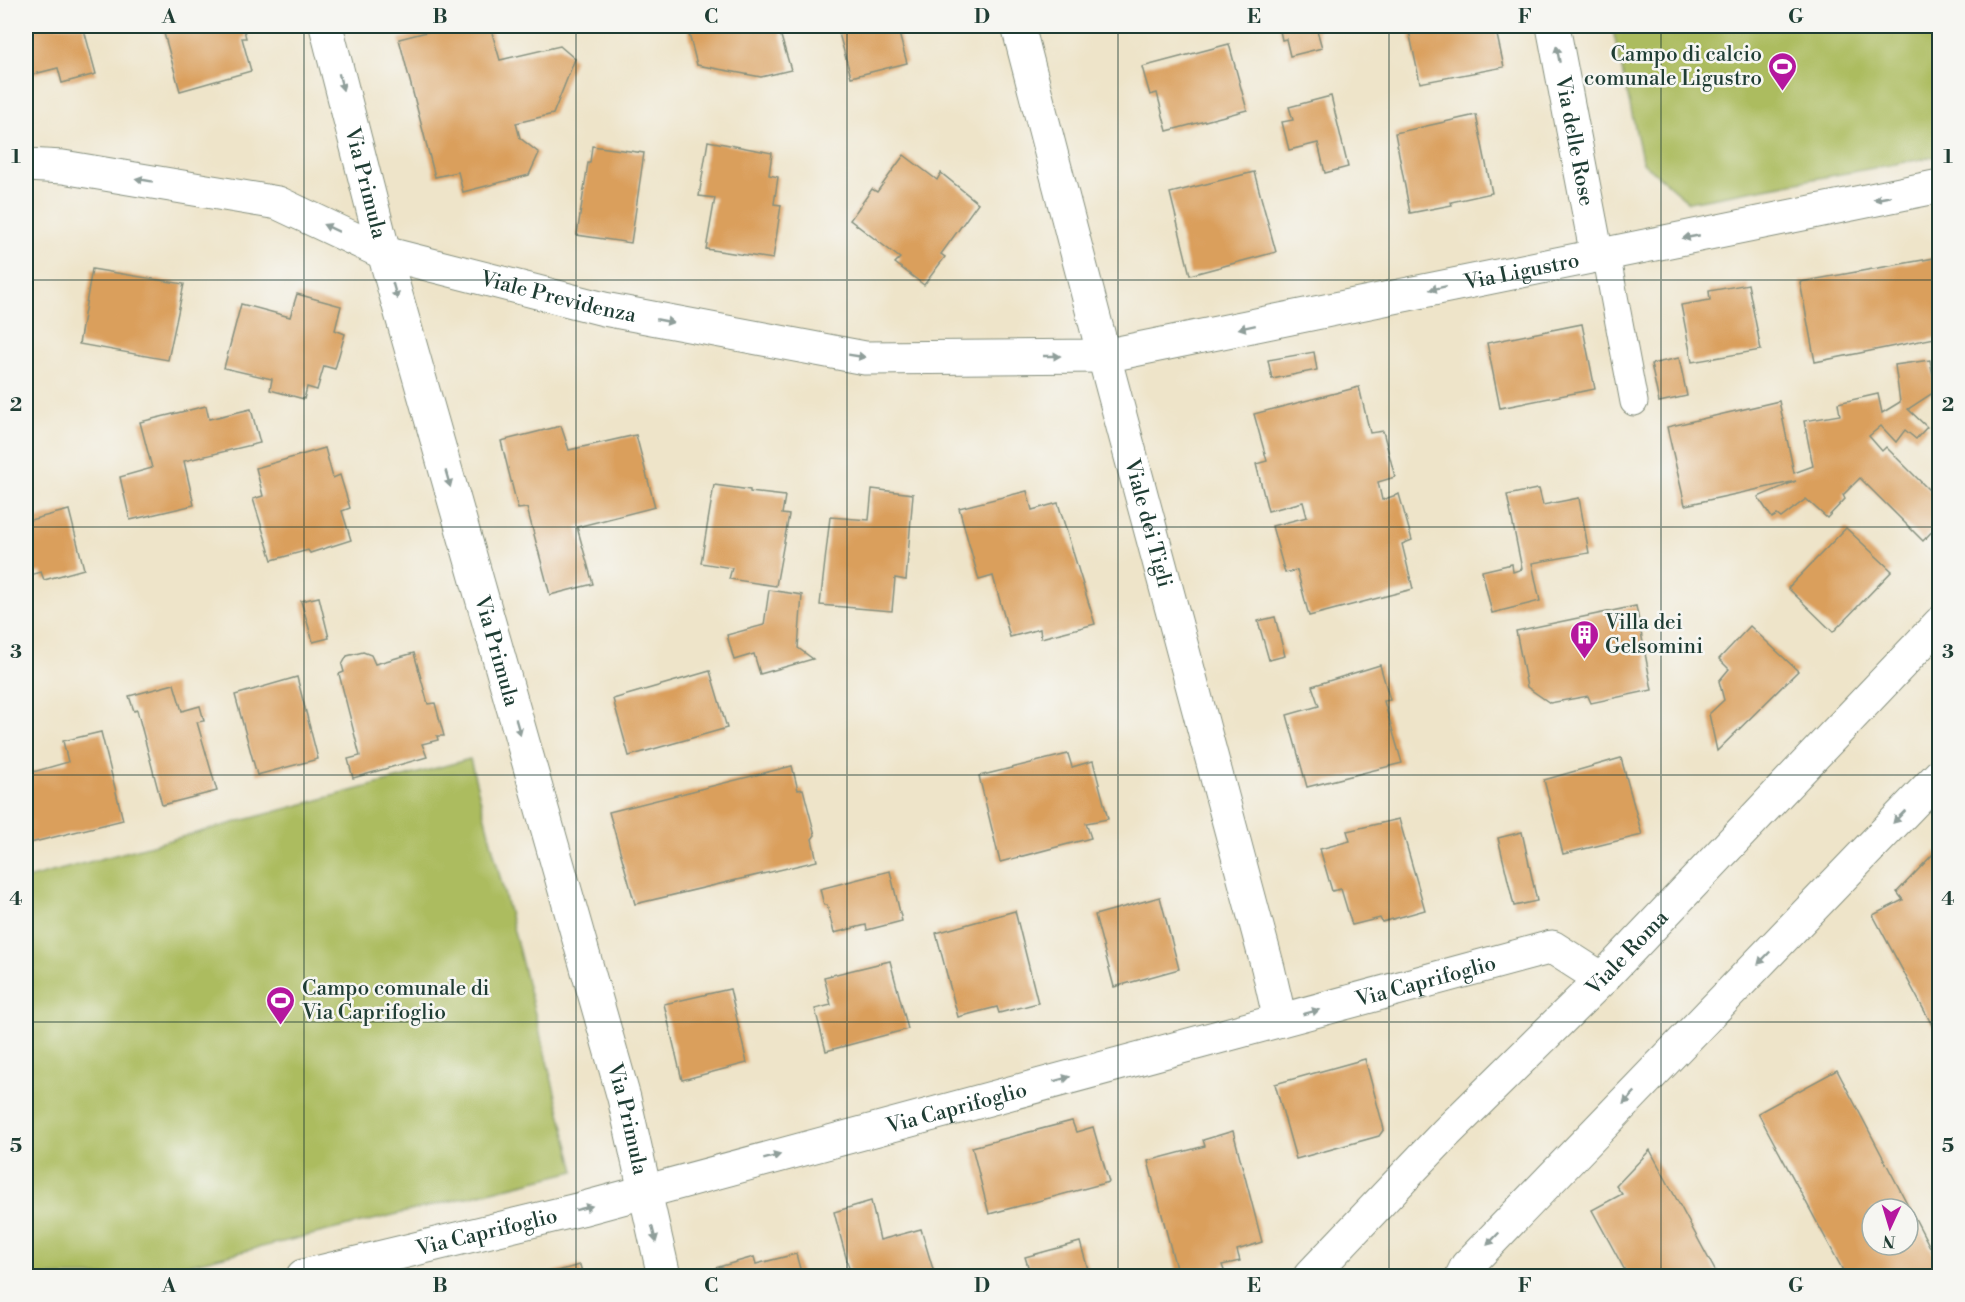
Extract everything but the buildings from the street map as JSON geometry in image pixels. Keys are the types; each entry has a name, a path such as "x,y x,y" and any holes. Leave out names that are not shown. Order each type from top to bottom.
{"street":[{"name":"Via Primula","path":"326,26 384,253 624,1098 664,1276"},
{"name":"Viale dei Tigli","path":"1018,26 1280,1020"},
{"name":"Via delle Rose","path":"1553,26 1602,255"},
{"name":"Viale Previdenza","path":"26,165 63,166 278,204 384,253 604,309 865,358 1104,356"},
{"name":"Via Ligustro","path":"1104,356 1940,186"},
{"name":"Viale Roma","path":"1310,1276 1445,1134 1602,979 1940,623"},
{"path":"1462,1276 1467,1266 1940,775"},
{"name":"Via Caprifoglio","path":"303,1276 645,1192 1552,947 1602,979"}],"lane":[{"path":"1602,255 1634,402"}],"green space":[{"name":"Campo di calcio comunale Ligustro","path":"1612,26 1939,26 1939,156 1689,202 1643,163"},
{"name":"Campo comunale di Via Caprifoglio","path":"470,759 575,1171 142,1276 26,1276 26,879"}],"place":[{"name":"Campo di calcio comunale Ligustro","path":"1783,92"},
{"name":"Villa dei Gelsomini","path":"1584,660"},
{"name":"Campo comunale di Via Caprifoglio","path":"281,1026"}]}
